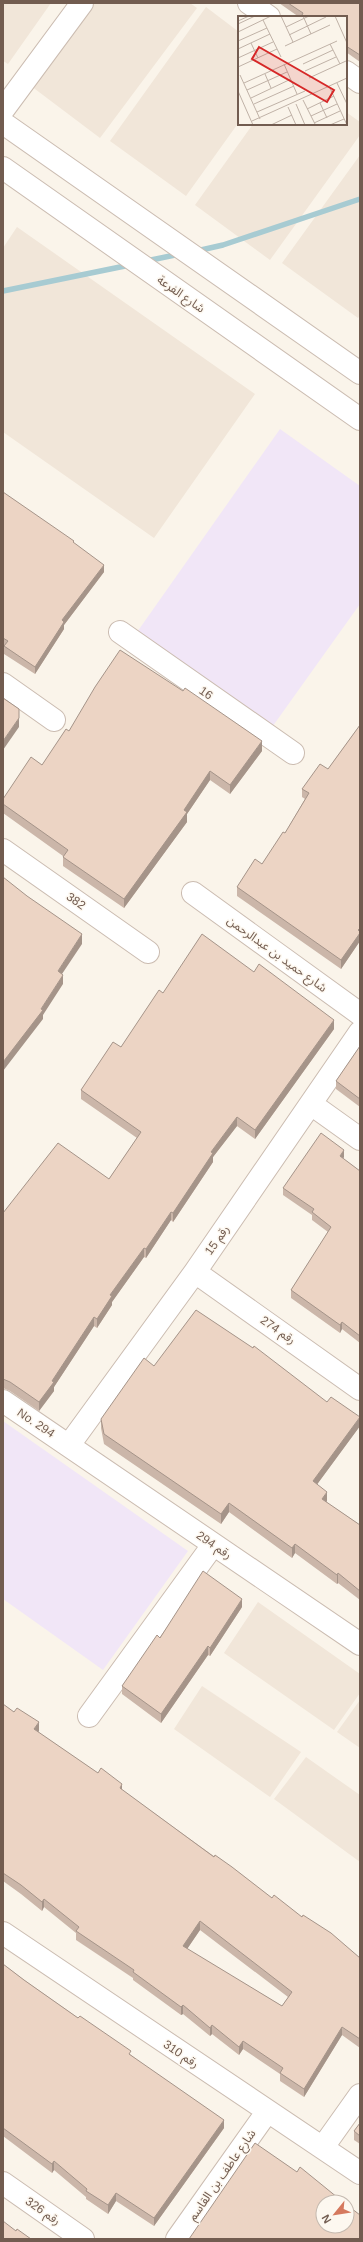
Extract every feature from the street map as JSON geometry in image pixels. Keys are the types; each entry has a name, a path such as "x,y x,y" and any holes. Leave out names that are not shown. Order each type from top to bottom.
{"street":[{"path":"3,110 82,3"},
{"path":"249,3 268,16"},
{"path":"347,73 360,82"},
{"path":"3,123 360,373"},
{"name":"شارع الفرعة","path":"3,168 360,419"},
{"name":"16","path":"120,632 293,753"},
{"path":"3,684 54,720"},
{"name":"382","path":"3,850 148,952"},
{"name":"شارع حميد بن عبدالرحمن","path":"193,893 360,1014"},
{"name":"رقم 15","path":"69,1445 195,1272 360,1032"},
{"path":"311,1104 360,1139"},
{"name":"رقم 274","path":"195,1272 360,1389"},
{"name":"No. 294","path":"3,1401 69,1445"},
{"name":"رقم 294","path":"69,1445 213,1545 360,1644"},
{"path":"89,1716 213,1545"},
{"name":"رقم 310","path":"3,1933 267,2112 323,2146 360,2173"},
{"path":"323,2146 360,2095"},
{"name":"شارع عاطف بن القاسم","path":"177,2239 267,2112"},
{"name":"رقم 326","path":"3,2183 83,2239"}],"shaded area":[{"path":"3,3 51,3 8,64 3,61"},
{"path":"93,3 190,3 197,8 100,138 31,86"},
{"path":"206,7 238,31 238,123 186,196 110,141"},
{"path":"347,113 360,122 360,135 270,260 195,205 252,125 347,125"},
{"path":"360,155 360,315 358,318 282,263"},
{"path":"17,227 255,394 154,538 3,432 3,248"},
{"path":"280,429 360,486 360,604 270,730 135,635"},
{"path":"3,1421 188,1551 103,1670 3,1599"},
{"path":"258,1602 360,1674 360,1693 334,1730 224,1653"},
{"path":"202,1686 301,1752 270,1797 174,1729"},
{"path":"360,1700 360,1748 337,1732"},
{"path":"306,1757 360,1795 360,1862 274,1799"}],"building":[{"path":"288,3 360,3 360,55 347,47 347,16 304,16 302,15 303,13"},
{"path":"3,492 74,541 73,542 104,565 62,620 64,622 35,667 4,646 8,641 3,638"},
{"path":"120,650 183,691 185,688 262,741 230,785 210,771 184,810 187,812 124,899 63,857 68,850 3,804 3,799 31,757 42,765 66,729 69,731 95,687"},
{"path":"3,698 19,709 19,718 3,741"},
{"path":"360,725 360,928 358,930 360,933 341,960 237,887 255,859 262,864 283,832 285,833 309,793 302,789 320,764 328,769"},
{"path":"3,877 27,896 82,934 58,971 63,975 41,1009 43,1010 3,1062"},
{"path":"202,934 254,972 259,964 334,1020 255,1130 237,1117 211,1152 213,1153 173,1213 171,1212 146,1249 144,1248 110,1295 112,1296 97,1319 94,1317 52,1381 54,1382 39,1402 10,1382 3,1379 3,1213 58,1143 109,1179 141,1132 81,1090 113,1042 121,1047 159,990 163,993"},
{"path":"360,1046 360,1099 336,1081"},
{"path":"321,1133 344,1150 340,1156 360,1171 360,1336 342,1322 340,1325 291,1290 331,1227 312,1212 314,1209 283,1188"},
{"path":"196,1310 253,1348 254,1346 327,1402 331,1397 360,1417 313,1481 327,1492 322,1499 360,1525 360,1591 338,1573 337,1575 295,1544 292,1548 229,1503 221,1514 104,1434 101,1419 144,1358 154,1366"},
{"path":"203,1571 242,1599 210,1648 208,1646 161,1714 122,1686 157,1635 160,1638"},
{"path":"3,1704 14,1712 17,1708 39,1722 34,1729 98,1773 101,1768 122,1784 120,1788 214,1857 215,1855 272,1898 274,1895 302,1917 303,1915 331,1933 360,1958 360,2039 342,2027 304,2089 280,2073 283,2068 243,2041 239,2047 212,2025 210,2028 183,2005 181,2007 133,1972 134,1970 76,1931 79,1927 44,1899 42,1902 3,1873","holes":["200,1921 292,1992 282,2006 183,1946"]},
{"path":"3,1964 78,2018 80,2016 131,2051 129,2054 224,2120 154,2218 116,2193 108,2205 86,2191 87,2189 54,2161 52,2164 3,2128"},
{"path":"360,2123 360,2136 354,2131"},
{"path":"255,2143 297,2172 300,2167 333,2194 315,2194 315,2234 355,2234 355,2211 360,2215 360,2239 189,2239"},
{"path":"3,2221 16,2231 17,2229 31,2239 3,2239"}],"waterway":[{"path":"201,250 223,245 360,199"},
{"path":"151,260 175,255"},
{"path":"3,291 125,266"}]}
